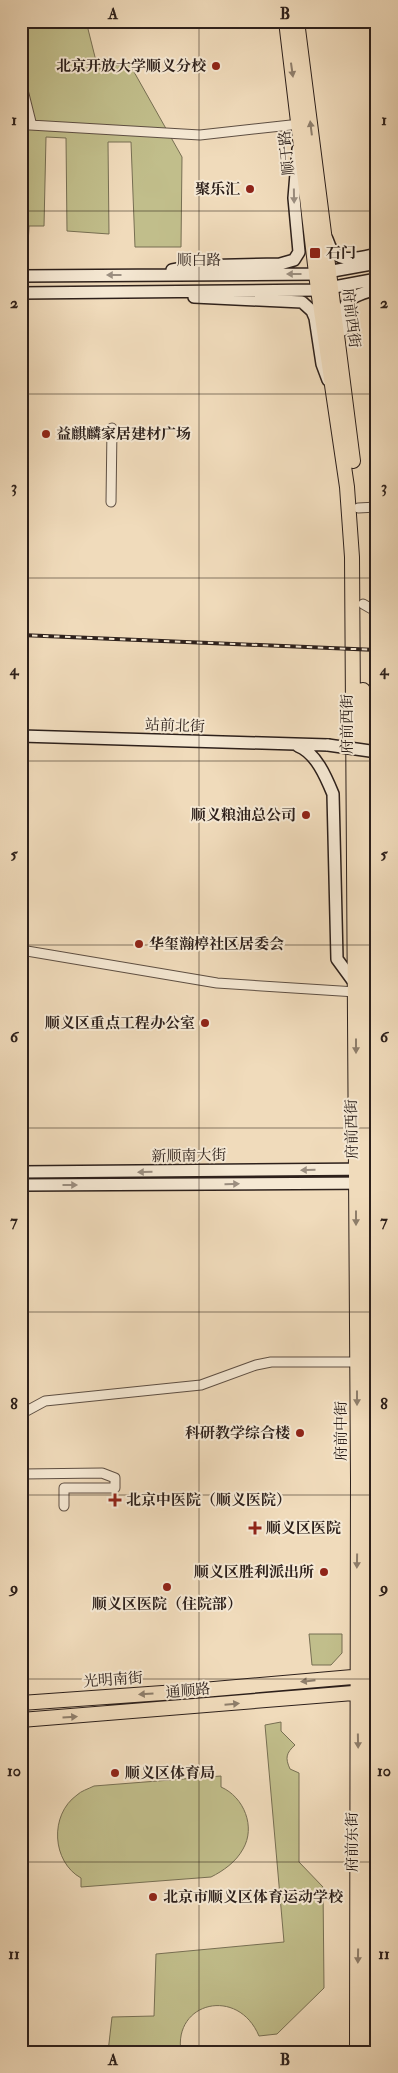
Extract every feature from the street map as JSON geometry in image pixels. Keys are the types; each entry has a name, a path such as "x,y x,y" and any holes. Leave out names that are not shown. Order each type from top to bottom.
{"main road":[{"name":"顺于路","path":"286,21 324,281"},
{"name":"顺于路","path":"297,21 322,220 324,281"},
{"path":"149,275 194,266 280,264 294,260 299,252 294,198 300,127"},
{"path":"322,220 328,245 336,255 352,259 377,254"},
{"name":"顺白路","path":"21,276 149,275 324,281 377,263"},
{"name":"顺白路","path":"21,292 178,291 377,279"},
{"name":"府前西街","path":"324,281 338,389 352,557 359,987 367,1176"},
{"path":"178,291 204,299 302,302 310,308 315,318 322,364 338,389 348,372 341,315 343,309 354,295 377,289"},
{"name":"府前西街","path":"338,389 358,508 363,604 359,987"},
{"name":"站前北街","path":"21,736 328,745 377,752"},
{"path":"289,744 306,750 312,756 333,794 337,959 359,987 374,959 377,898"},
{"name":"新顺南大街","path":"21,1172 367,1176"},
{"name":"新顺南大街","path":"21,1186 367,1176"},
{"name":"府前中街","path":"367,1176 357,1362 367,1676"},
{"name":"府前中街","path":"367,1176 367,1692"},
{"name":"光明南街","path":"21,1703 367,1676"},
{"name":"通顺路","path":"21,1720 367,1692"},
{"name":"府前东街","path":"357,2052 359,1895 367,1692"},
{"name":"府前东街","path":"367,1692 369,2052"}],"street":[{"path":"21,82 26,125 200,135 300,127"},
{"path":"111,502 112,428"},
{"path":"358,508 377,507"},
{"path":"363,604 377,612"},
{"path":"21,950 217,983 359,987"},
{"path":"21,1414 45,1401 201,1385 256,1365 271,1362 357,1362"},
{"path":"21,1460 23,1474 22,1515"},
{"path":"23,1474 102,1472 115,1478 115,1488 64,1488 64,1506"}],"shaded area":[{"path":"21,21 86,21 98,69 129,63 182,157 181,247 135,247 131,142 108,142 109,234 67,231 66,138 46,137 44,226 29,226 28,245 21,245"},
{"path":"309,1634 342,1634 342,1653 331,1665 312,1665"},
{"path":"281,1722 281,1731 295,1745 287,1756 288,1765 290,1769 299,1773 299,1862 323,1887 324,1988 277,2034 259,2036 249,2020 237,2010 223,2006 209,2006 197,2012 187,2021 181,2035 181,2052 108,2052 112,2017 154,2016 156,1954 284,1942 265,1725"},
{"path":"221,1776 221,1787 236,1798 246,1814 248,1822 247,1840 237,1858 229,1866 211,1877 81,1887 81,1878 71,1871 64,1861 58,1838 58,1826 62,1814 68,1804 79,1794 94,1786"}],"railway":[{"path":"21,635 377,650"}],"place":[{"name":"北京开放大学顺义分校","path":"216,66"},
{"name":"聚乐汇","path":"250,189"},
{"name":"石门","path":"315,253"},
{"name":"益麒麟家居建材广场","path":"46,434"},
{"name":"顺义粮油总公司","path":"306,815"},
{"name":"华玺瀚楟社区居委会","path":"139,944"},
{"name":"顺义区重点工程办公室","path":"205,1023"},
{"name":"科研教学综合楼","path":"300,1433"},
{"name":"北京中医院（顺义医院）","path":"115,1500"},
{"name":"顺义区医院","path":"255,1528"},
{"name":"顺义区胜利派出所","path":"324,1572"},
{"name":"顺义区医院（住院部）","path":"167,1587"},
{"name":"顺义区体育局","path":"115,1773"},
{"name":"北京市顺义区体育运动学校","path":"153,1897"}]}
